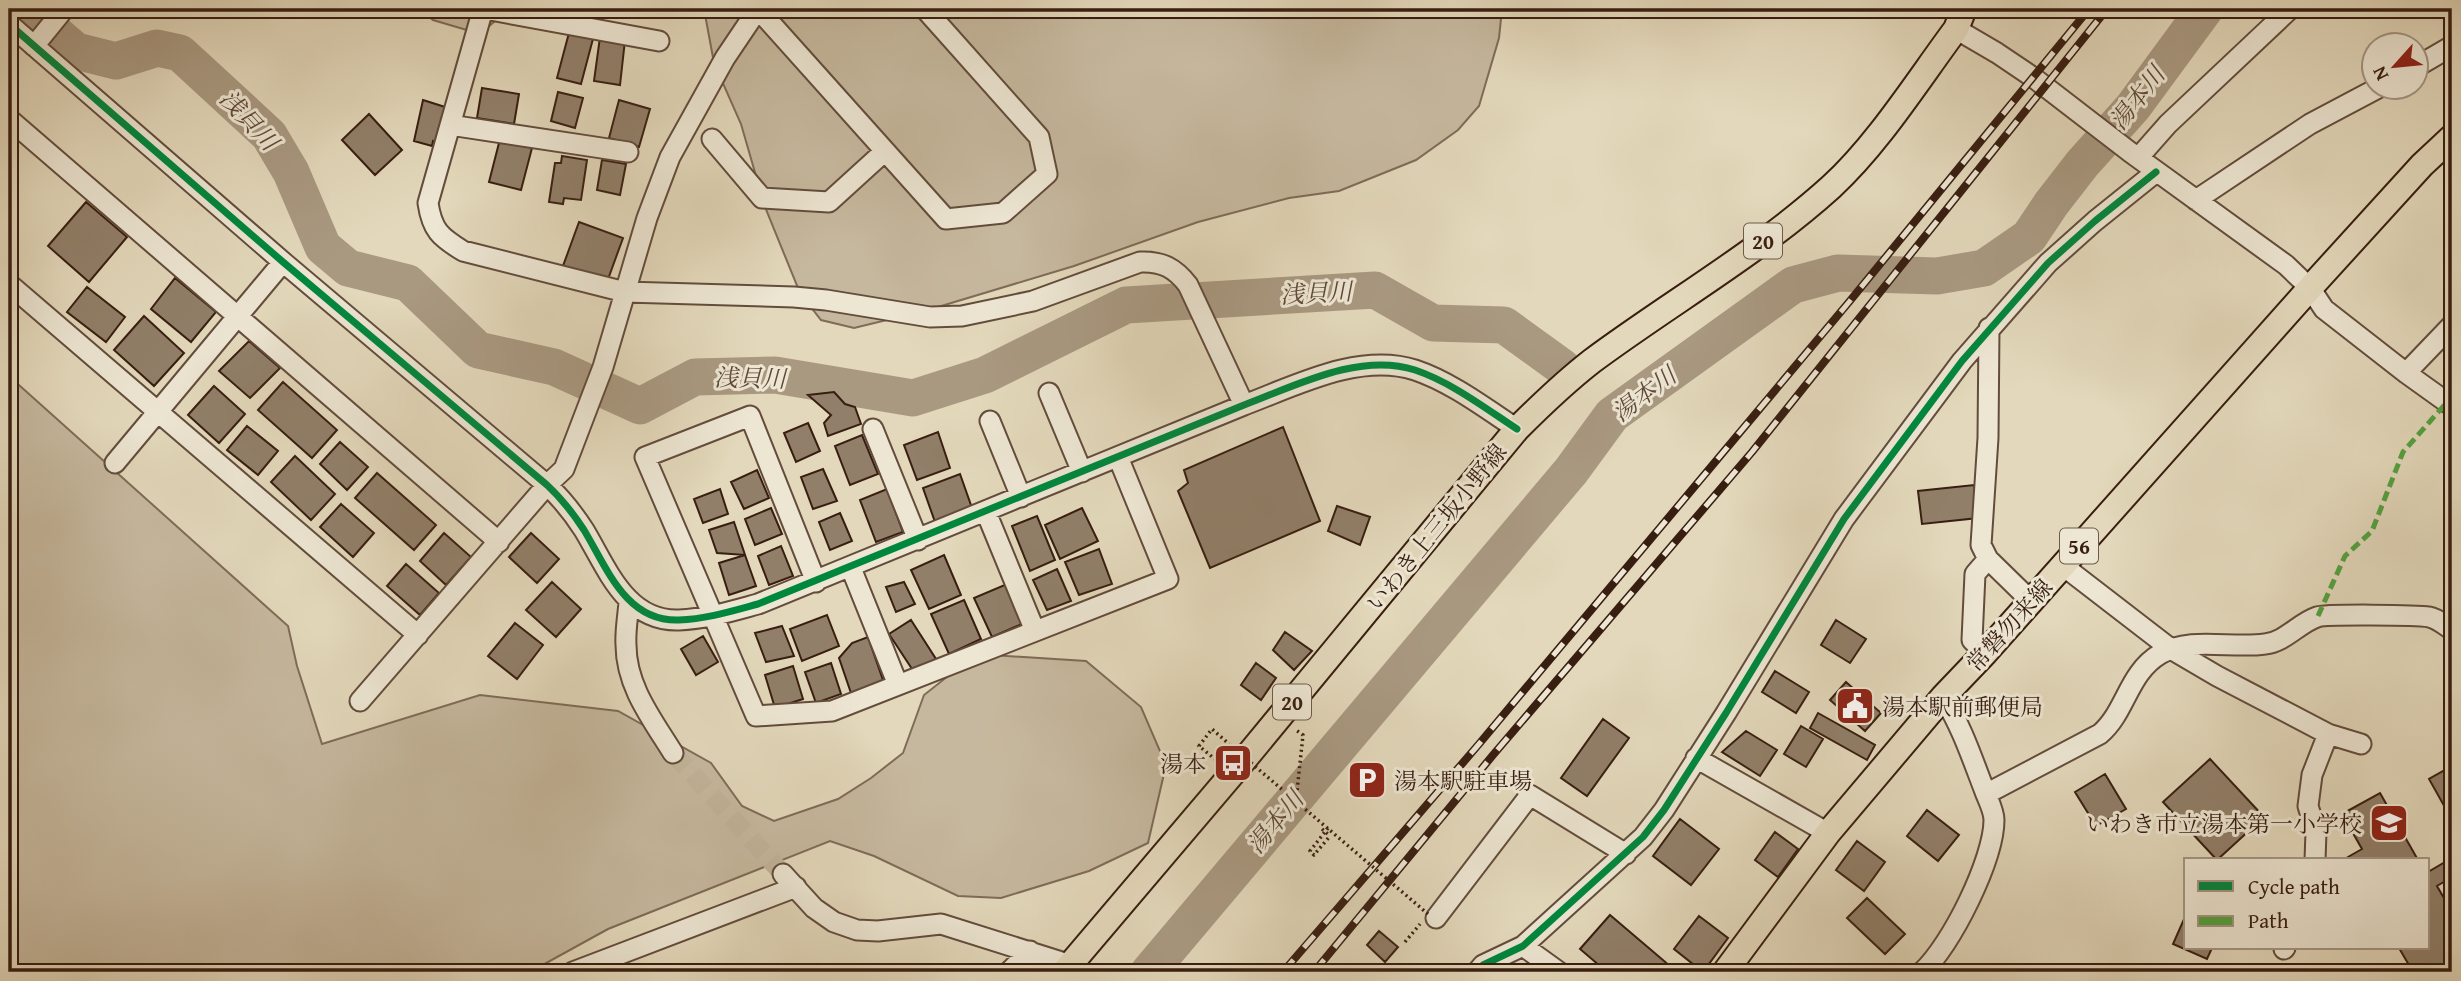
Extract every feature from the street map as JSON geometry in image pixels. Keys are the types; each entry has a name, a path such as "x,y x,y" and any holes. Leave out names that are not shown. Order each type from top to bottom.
{"main road":[{"name":"いわき上三坂小野線","path":"1071,970 1517,429 1590,362 1797,216 1833,184 1867,148 1960,19"},
{"name":"常磐勿来線","path":"1732,970 1828,833 1943,697 2310,288 2422,165 2452,136"}],"street":[{"path":"659,41 484,9 428,203 436,231 445,241 463,251 625,292 805,298 930,317 962,316 1032,301 1140,262 1156,262 1170,267 1181,275 1188,285 1244,405"},
{"path":"360,701 547,485 564,469 603,368 647,218 670,157 725,58 758,9 946,219 1003,213 1047,174 1039,137 925,9"},
{"path":"2134,155 2290,9"},
{"path":"1960,19 1997,52 2072,109 2286,265 2310,288 2325,309 2452,406"},
{"path":"9,24 49,27 283,262 547,485 567,505 608,576 629,602 653,616 677,620 712,616 758,604 1244,405 1350,369 1382,365 1412,369 1438,379 1517,429"},
{"path":"2430,59 2452,46"},
{"path":"2196,200 2310,124 2360,98"},
{"path":"9,119 499,542"},
{"path":"450,125 628,152"},
{"path":"712,139 762,198 829,202 886,151"},
{"path":"1477,972 1483,965 1523,946 1626,854 1664,810 1844,519 1989,328 2048,263 2156,172"},
{"path":"115,463 283,262"},
{"path":"9,284 418,635"},
{"path":"2406,373 2452,325"},
{"path":"1989,328 1988,438 1981,545 1988,559 2030,600"},
{"path":"1049,393 1082,472"},
{"path":"816,582 750,416 645,457 756,716 832,711 1168,579 1118,457"},
{"path":"990,421 1021,497"},
{"path":"873,429 918,540"},
{"path":"986,512 1035,631"},
{"path":"1985,653 1972,640 1975,574 1988,559"},
{"path":"2062,565 2171,649 2328,734 2361,744"},
{"path":"851,568 898,685"},
{"path":"629,602 625,645 628,670 636,693 673,753"},
{"path":"1986,794 2099,734 2109,726 2134,678 2157,656 2171,649 2215,644 2267,644 2318,617 2432,617 2452,630"},
{"path":"1922,972 1934,962 1942,949 1987,859 1994,818 1956,717 1943,697"},
{"path":"2315,858 2316,832 2308,806 2312,775 2328,734"},
{"path":"1696,758 1828,833"},
{"path":"1436,918 1530,795 1626,854"},
{"path":"573,972 789,880 814,908 834,922 858,930 878,931 942,924 1030,951 1071,970"},
{"path":"1523,946 1559,972"},
{"path":"1009,972 1030,951"}],"path":[{"path":"1220,764 1199,746 1212,729 1428,914 1405,943"},
{"path":"1294,729 1303,735 1296,801"},
{"path":"1322,829 1330,836 1314,855 1310,851 1328,828"}],"shaded area":[{"path":"420,9 509,9 480,34 433,20"},
{"path":"704,9 1502,9 1499,38 1479,106 1458,130 1416,160 1339,191 1289,198 1198,222 1074,266 928,310 854,328 821,320 800,293 765,207 741,124 714,63"},
{"path":"9,379 19,385 288,626 297,666 322,744 480,695 618,711 711,763 742,806 774,821 838,799 903,753 924,695 976,654 1086,661 1141,707 1166,765 1148,843 1089,871 1001,898 958,896 874,856 830,841 608,929 530,972 9,972"}],"building":[{"path":"570,29 594,35 581,84 557,78"},
{"path":"600,37 625,40 620,85 594,81"},
{"path":"482,88 519,94 514,124 477,118"},
{"path":"558,92 583,98 575,128 551,121"},
{"path":"423,100 445,107 432,146 414,141"},
{"path":"619,100 650,109 639,147 609,138"},
{"path":"369,114 402,150 375,175 342,140"},
{"path":"500,139 532,148 521,190 489,182"},
{"path":"562,156 587,160 581,200 564,198 563,204 549,202 555,163 561,163"},
{"path":"602,160 626,164 620,195 597,190"},
{"path":"86,202 127,237 89,282 48,246"},
{"path":"579,222 623,238 607,282 563,266"},
{"path":"175,278 216,312 191,342 151,309"},
{"path":"87,287 125,317 106,342 67,312"},
{"path":"144,316 184,353 154,386 114,350"},
{"path":"249,341 280,368 250,398 219,371"},
{"path":"283,382 337,430 312,458 258,410"},
{"path":"214,386 245,414 219,443 188,415"},
{"path":"834,392 845,404 855,407 861,424 828,436 824,423 831,415 808,395"},
{"path":"808,423 820,451 796,462 784,433"},
{"path":"247,426 278,451 258,475 227,450"},
{"path":"1283,427 1320,521 1210,568 1178,491 1188,483 1184,470"},
{"path":"938,432 950,468 917,480 904,445"},
{"path":"862,435 878,474 850,485 835,446"},
{"path":"340,442 368,467 347,490 320,464"},
{"path":"295,456 335,494 311,520 271,482"},
{"path":"823,469 837,501 813,509 801,477"},
{"path":"757,470 769,498 744,509 731,482"},
{"path":"377,473 436,525 414,550 355,498"},
{"path":"960,474 972,508 935,522 923,488"},
{"path":"1974,485 1978,518 1922,524 1918,491"},
{"path":"720,489 728,514 703,523 694,499"},
{"path":"887,489 903,532 876,542 860,500"},
{"path":"341,504 374,533 353,557 320,527"},
{"path":"1337,506 1370,517 1360,545 1328,531"},
{"path":"771,508 782,534 755,545 745,519"},
{"path":"1082,508 1098,541 1060,559 1045,525"},
{"path":"840,513 852,541 830,550 819,522"},
{"path":"1037,516 1055,560 1030,571 1012,526"},
{"path":"734,522 745,555 717,553 709,530"},
{"path":"444,533 471,557 446,585 420,561"},
{"path":"531,533 559,559 537,583 509,557"},
{"path":"781,546 793,576 769,585 758,556"},
{"path":"1099,549 1112,584 1079,595 1065,562"},
{"path":"745,555 756,586 729,595 719,563"},
{"path":"944,555 961,595 929,609 911,570"},
{"path":"406,564 439,593 420,615 387,586"},
{"path":"1057,569 1071,601 1047,610 1033,580"},
{"path":"552,582 581,609 556,637 526,610"},
{"path":"904,582 915,604 896,612 886,587"},
{"path":"1007,584 1024,623 992,637 974,598"},
{"path":"964,600 981,639 949,654 931,614"},
{"path":"827,615 839,646 802,661 790,629"},
{"path":"911,620 936,659 914,672 889,634"},
{"path":"1836,620 1866,639 1850,663 1821,645"},
{"path":"515,623 543,645 517,679 488,656"},
{"path":"782,626 794,656 766,662 755,633"},
{"path":"1285,632 1312,651 1294,670 1273,650"},
{"path":"703,636 718,662 696,675 681,649"},
{"path":"868,637 884,683 852,696 839,658 852,643"},
{"path":"831,663 841,694 816,703 805,672"},
{"path":"1256,663 1276,678 1261,700 1241,685"},
{"path":"793,666 803,699 775,708 765,675"},
{"path":"1775,671 1809,692 1796,713 1762,692"},
{"path":"1846,682 1881,713 1865,731 1830,700"},
{"path":"1818,713 1875,745 1867,760 1810,728"},
{"path":"1603,719 1629,738 1587,796 1561,778"},
{"path":"1801,726 1823,739 1806,767 1784,754"},
{"path":"1746,731 1777,750 1760,776 1722,752"},
{"path":"2210,759 2264,817 2219,858 2215,858 2163,802"},
{"path":"2452,766 2452,820 2429,779"},
{"path":"2105,774 2126,809 2096,826 2075,792"},
{"path":"2380,793 2417,858 2349,858 2362,849 2342,814"},
{"path":"1927,810 1959,835 1938,861 1907,836"},
{"path":"1680,819 1719,849 1691,885 1653,856"},
{"path":"1775,832 1798,849 1778,877 1755,860"},
{"path":"1857,841 1885,862 1864,891 1836,870"},
{"path":"2452,858 2452,877 2437,886 2452,912 2452,972 2413,972 2400,950 2430,950 2430,871"},
{"path":"1867,898 1905,934 1885,954 1847,918"},
{"path":"1610,915 1677,972 1607,972 1580,949"},
{"path":"1699,916 1728,938 1703,972 1674,949"},
{"path":"2184,919 2184,949 2173,944"},
{"path":"1379,931 1398,947 1385,962 1367,945"},
{"path":"2187,950 2211,950 2207,959"}],"waterway":[{"name":"浅貝川","path":"27,9 76,51 116,61 157,48 180,53 269,135 291,172 323,247 348,268 408,283 478,350 554,367 640,406 695,377 775,375 913,398 985,375 1126,305 1375,290 1433,323 1504,325 1562,367"},
{"name":"湯本川","path":"1149,972 1571,471 1612,415 1793,285 1838,273 1937,276 1984,268 2029,237 2082,164 2133,107 2205,9"}],"tunnel":[{"path":"673,753 783,874"}],"railway":[{"path":"1283,972 1479,744 1849,302 2089,9"},
{"path":"1314,972 1493,755 1752,452 2107,9"}],"marked path":[{"path":"2318,616 2345,556 2372,531 2403,452 2447,402"}],"cycle path":[{"path":"9,24 283,262 547,485 576,518 620,590 645,612 661,618 699,618 758,604 1244,405 1306,381 1350,368 1372,365 1415,370 1455,388 1517,429"},
{"path":"1477,972 1483,965 1523,946 1643,837 1664,810 1726,713 1844,519 1962,361 2048,263 2156,172"}],"place":[{"name":"湯本駅前郵便局","path":"1855,706"},
{"name":"湯本","path":"1233,763"},
{"name":"湯本駅駐車場","path":"1367,780"},
{"name":"いわき市立湯本第一小学校","path":"2389,823"}]}
